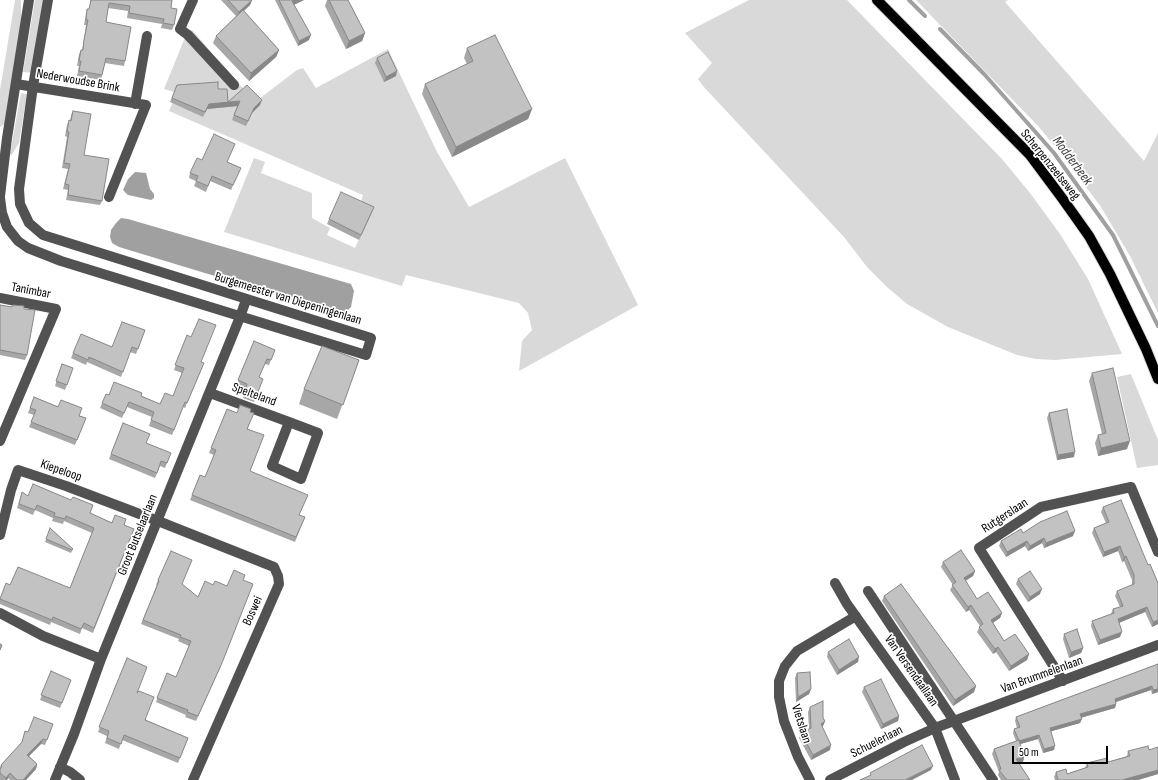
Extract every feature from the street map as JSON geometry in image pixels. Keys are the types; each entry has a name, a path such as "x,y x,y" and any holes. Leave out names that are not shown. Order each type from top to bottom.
{"main road":[{"name":"Scherpenzeelseweg","path":"877,0 1030,155 1089,236 1110,274 1146,349 1158,379"}],"street":[{"name":"Burgemeester van Diepeningenlaan","path":"29,0 2,167 0,197 2,213 7,227 18,241 28,248 61,261 366,355 371,338 43,235 29,223 20,204 19,189 33,86 48,0"},
{"path":"192,0 180,29 188,35 234,85"},
{"name":"Nederwoudse Brink","path":"135,104 147,36"},
{"name":"Nederwoudse Brink","path":"16,84 146,105 109,196"},
{"path":"2,167 22,171"},
{"name":"Tanimbar","path":"0,298 56,309 0,441"},
{"name":"Groot Butselaarlaan","path":"55,780 74,734 101,659 210,393 246,300"},
{"name":"Spelteland","path":"210,393 289,422 318,433 301,478 272,466 289,422"},
{"name":"Kiepeloop","path":"0,535 11,490 18,470 66,486 158,521"},
{"name":"Rutgerslaan","path":"1063,681 979,548 1041,507 1131,488 1158,552"},
{"name":"Boswei","path":"158,521 274,568 278,576 279,584 193,780"},
{"name":"Van Versendaallaan","path":"835,583 856,616 935,728 955,780"},
{"name":"Van Versendaallaan","path":"868,591 993,780"},
{"path":"0,613 43,636 101,659"},
{"name":"Vietslaan","path":"810,780 798,757 784,721 779,697 779,681 785,666 797,651 856,616"},
{"name":"Van Brummelenlaan","path":"935,728 1158,645"},
{"name":"Schuelerlaan","path":"830,780 904,742 935,728"},
{"path":"60,767 70,772 80,780"}],"shaded area":[{"path":"15,0 21,0 21,21 5,124 0,127 0,90"},
{"path":"35,0 44,0 32,73 23,72"},
{"path":"749,0 847,0 1002,159 1030,193 1060,234 1088,279 1122,354 1055,360 1036,359 1017,355 948,327 907,304 887,287 867,267 844,237 698,79 712,63 685,33"},
{"path":"916,0 1008,0 1005,2 1144,161 1158,133 1158,313 1130,256 1101,207 1068,163 1039,127"},
{"path":"188,30 192,30 255,102 297,70 303,68 316,88 388,49 436,150 469,207 565,158 638,305 519,371 522,341 532,330 528,313 519,303 406,275 402,286 224,232 254,158 265,162 261,173 312,193 312,218 330,228 327,235 355,248 372,211 360,205 363,195 169,111 177,93 164,89"},
{"path":"21,93 27,94 19,143 11,156 10,153"},
{"path":"135,172 146,173 150,189 154,194 154,198 151,200 128,195 123,190 128,179"},
{"path":"121,218 351,284 354,291 351,307 345,313 337,313 119,247 112,243 110,237 111,230"},
{"path":"1131,374 1158,440 1158,465 1137,468 1117,377"}],"building":[{"path":"91,0 172,0 171,8 177,9 174,25 163,23 164,19 129,13 130,6 109,3 106,22 131,27 125,61 106,58 102,75 79,71 81,61 79,61 81,50 83,50 88,20 86,20 87,9 89,9"},
{"path":"228,0 252,0 239,12"},
{"path":"279,0 295,0 292,1 311,35 299,41"},
{"path":"329,0 348,0 365,33 349,41"},
{"path":"243,10 279,50 251,73 216,36"},
{"path":"495,35 532,109 456,147 425,84 473,61 467,48"},
{"path":"388,52 397,71 386,77 377,58"},
{"path":"218,82 218,89 227,89 228,102 247,85 262,100 254,108 248,121 234,115 240,101 209,104 205,112 172,98 177,85"},
{"path":"73,111 91,114 84,155 109,159 102,201 68,195 69,185 65,184 70,164 64,163 69,132 67,132 69,120 71,121"},
{"path":"214,134 235,144 227,162 241,168 233,185 212,176 208,186 196,181 198,176 190,173 197,158 202,160"},
{"path":"341,192 374,207 361,235 329,219"},
{"path":"0,305 12,307 13,305 24,306 24,309 35,310 27,355 0,350"},
{"path":"199,319 216,325 201,362 204,363 187,403 185,402 174,430 151,420 154,412 129,402 124,413 102,403 106,394 109,395 114,382 142,393 141,396 160,404 165,393 173,396 184,368 175,365 187,335 191,337"},
{"path":"122,322 145,330 138,349 132,347 123,372 89,357 88,360 73,353 81,334 112,347"},
{"path":"254,341 275,350 271,360 267,359 259,377 263,379 256,397 245,393 247,384 238,380"},
{"path":"322,346 359,360 343,405 304,389"},
{"path":"62,364 73,368 67,385 56,381"},
{"path":"1113,368 1130,441 1101,448 1098,435 1106,433 1092,373"},
{"path":"34,397 58,407 61,400 82,408 79,416 86,418 77,440 31,422 36,410 30,408"},
{"path":"240,405 251,409 250,412 254,413 247,429 264,435 250,471 308,495 299,515 305,517 296,537 192,495 200,475 205,477 216,450 211,448 227,409 237,413"},
{"path":"1067,409 1075,452 1058,455 1049,413"},
{"path":"123,423 150,434 146,443 171,453 167,463 161,461 157,473 111,454"},
{"path":"33,484 71,500 73,497 93,505 90,513 112,523 115,515 126,519 124,525 134,529 94,628 84,623 81,629 53,617 52,620 0,599 6,583 10,585 18,567 70,588 94,528 66,516 65,519 54,516 55,513 37,505 35,510 19,504 22,492 28,496"},
{"path":"1121,500 1148,565 1150,564 1158,583 1158,620 1153,622 1147,607 1118,619 1122,632 1100,640 1092,621 1114,613 1113,609 1123,606 1117,591 1134,584 1134,575 1120,546 1104,552 1094,528 1109,522 1103,507"},
{"path":"1067,511 1075,531 1046,543 1044,538 1030,546 1027,541 1007,552 1001,541 1021,529 1023,533 1040,522"},
{"path":"50,528 73,549 72,550 46,539"},
{"path":"961,550 975,571 964,578 977,599 988,592 1002,613 991,620 1004,641 1015,634 1029,654 1011,666 998,647 995,649 979,627 983,624 971,605 968,607 952,585 956,582 943,562"},
{"path":"171,551 192,560 182,584 198,597 205,581 213,585 215,581 227,586 234,570 245,575 243,580 253,584 222,663 198,716 187,712 188,710 157,698 167,673 176,677 191,641 180,637 181,635 143,620"},
{"path":"1030,571 1042,589 1030,597 1018,579"},
{"path":"901,584 976,686 955,700 884,596"},
{"path":"1077,629 1083,648 1071,652 1064,634"},
{"path":"849,639 859,657 839,670 828,652"},
{"path":"127,658 147,667 137,693 139,691 154,697 145,720 188,738 180,758 124,735 121,744 107,738 109,731 99,727"},
{"path":"1158,664 1158,689 1153,690 1152,686 1115,699 1116,704 1080,714 1082,719 1050,728 1055,746 1044,749 1039,735 1019,741 1014,729 1020,727 1016,717"},
{"path":"51,671 71,680 62,703 41,695"},
{"path":"810,672 811,689 798,697 797,673"},
{"path":"881,679 899,716 883,724 864,687"},
{"path":"823,701 823,718 825,721 821,724 831,745 813,755 801,733 811,728 810,707"},
{"path":"34,717 53,724 47,740 43,739 27,755 37,764 23,780 17,780 10,773 6,778 0,773 1,765 22,742 25,731 28,732"},
{"path":"1019,740 1024,757 1016,759 1030,780 1007,780 999,770 1001,769 994,749"},
{"path":"922,745 933,766 905,780 860,780 871,775 870,773"},
{"path":"1148,746 1149,750 1158,747 1158,770 1122,780 1058,780 1056,772 1066,769 1067,774 1088,767 1087,763 1107,758 1108,762 1130,756 1128,751"}],"waterway":[{"name":"Modderbeek","path":"909,0 925,16"},
{"name":"Modderbeek","path":"940,29 985,75 1054,153 1113,235 1158,326"}]}
